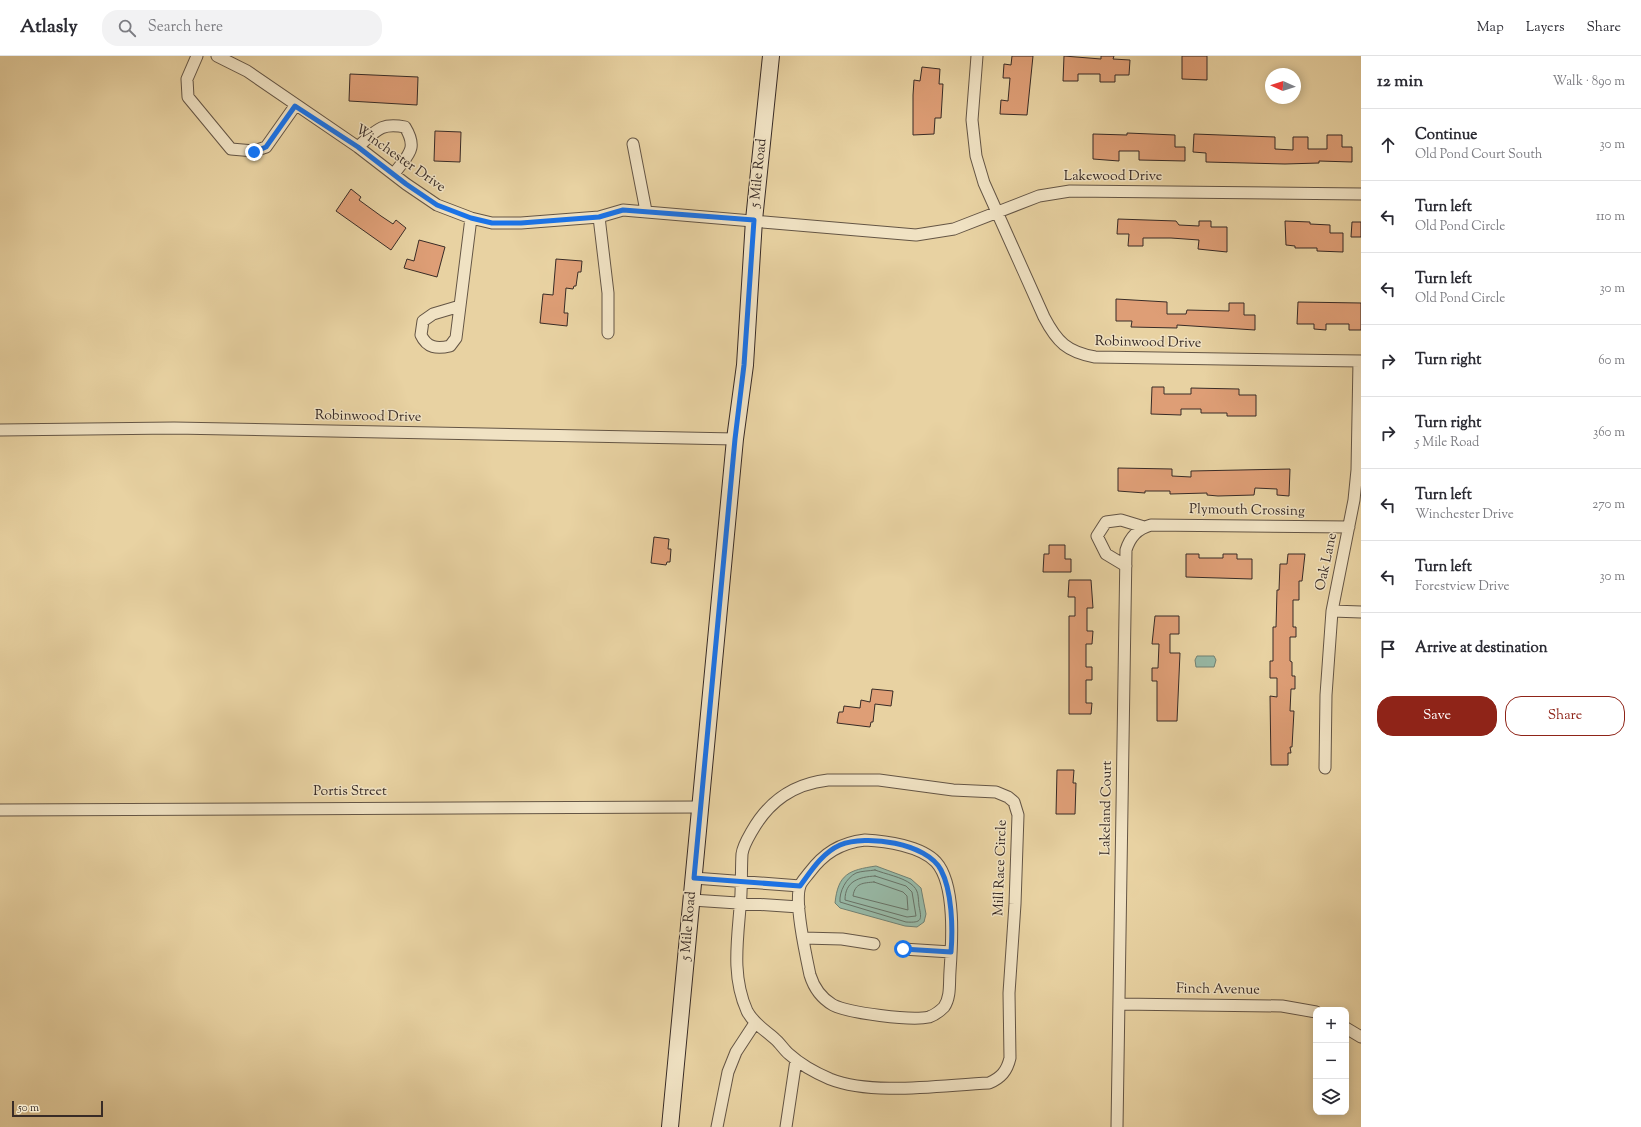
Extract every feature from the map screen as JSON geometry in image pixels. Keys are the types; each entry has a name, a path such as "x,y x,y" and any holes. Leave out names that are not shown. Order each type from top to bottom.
{"street":[{"path":"197,56 187,80 188,97 231,149 254,152 266,147 295,106"},
{"name":"Winchester Drive","path":"217,56 247,71 295,106 358,147 437,205 471,218 492,223 508,223 599,217 623,210 754,220"},
{"name":"5 Mile Road","path":"670,1127 735,439 744,365 754,220 771,56"},
{"name":"Robinwood Drive","path":"977,56 973,105 973,136 976,156 984,183 997,212 1053,334 1061,343 1072,351 1095,357 1360,361"},
{"path":"358,147 381,126 393,124 405,127 412,138 412,149 394,174"},
{"path":"633,144 646,211"},
{"name":"Lakewood Drive","path":"754,220 916,235 954,229 1039,196 1070,191 1361,194"},
{"path":"599,217 608,293 608,333"},
{"path":"460,306 471,218"},
{"name":"Oak Lane","path":"1325,768 1326,695 1332,611 1349,528 1357,470 1360,361"},
{"name":"Robinwood Drive","path":"0,430 174,428 735,439"},
{"name":"Plymouth Crossing","path":"1126,566 1106,554 1097,536 1106,522 1122,520 1144,527 1151,525 1349,528"},
{"path":"1126,566 1126,550 1129,541 1133,535 1144,527"},
{"name":"Lakeland Court","path":"1117,1127 1126,566"},
{"path":"1332,611 1361,612"},
{"name":"Mill Race Circle","path":"828,780 879,780 953,790 996,792 1008,796 1017,809 1015,904 1009,993 1010,1058 1008,1068 1002,1075 989,1083 872,1088 853,1086 814,1072 796,1060 776,1040 755,1023 748,1013 743,1000 736,970 736,953 741,904 742,852 766,810 778,798 791,790 807,784 828,780"},
{"name":"Portis Street","path":"0,810 499,806 701,807"},
{"path":"855,841 881,841 924,853 936,863 942,871 951,914 949,993 943,1007 930,1016 918,1018 896,1017 844,1008 826,1000 813,984 803,938 799,907 800,886 814,866 829,852 840,845 855,841"},
{"path":"694,878 742,883 800,886"},
{"path":"692,900 799,907"},
{"path":"803,938 842,939 874,944"},
{"path":"903,949 951,952"},
{"name":"Finch Avenue","path":"1119,1004 1282,1006 1313,1011"},
{"path":"717,1127 728,1072 736,1052 755,1023"},
{"path":"1349,1030 1361,1037"},
{"path":"786,1127 796,1060"}],"water":[{"path":"1197,656 1214,656 1216,660 1214,667 1196,667 1195,660"},
{"path":"876,866 911,879 921,888 926,914 924,922 917,927 905,926 840,908 835,903 839,886 846,875 859,869"}],"building":[{"path":"1012,56 1033,56 1027,115 1000,114 1001,100 1008,101 1010,78 1003,78 1004,64 1011,65"},
{"path":"1064,56 1101,59 1101,56 1114,56 1113,59 1130,60 1129,75 1115,75 1115,82 1100,82 1100,74 1078,74 1078,81 1063,81"},
{"path":"1182,56 1207,56 1207,80 1182,79"},
{"path":"922,67 940,69 939,84 943,84 941,118 935,118 934,134 913,135 914,80 920,81"},
{"path":"350,74 418,77 417,105 349,101"},
{"path":"435,131 461,132 460,162 434,161"},
{"path":"1127,133 1175,135 1175,147 1185,147 1185,161 1139,160 1139,151 1119,151 1119,161 1093,159 1093,134 1127,135"},
{"path":"1194,134 1275,137 1275,149 1293,150 1293,137 1308,137 1308,149 1327,149 1327,135 1342,135 1342,147 1352,147 1352,162 1319,161 1319,163 1285,164 1206,162 1206,153 1193,152"},
{"path":"351,189 361,197 359,200 381,216 393,224 396,220 406,228 391,250 336,211"},
{"path":"1118,219 1176,221 1179,225 1199,226 1199,221 1211,221 1211,227 1227,227 1227,252 1198,249 1199,240 1171,238 1143,238 1143,246 1128,246 1129,234 1117,234"},
{"path":"1285,221 1310,222 1310,224 1330,225 1330,233 1343,233 1343,252 1317,251 1317,248 1295,248 1295,246 1286,245"},
{"path":"1352,222 1361,222 1361,237 1351,237"},
{"path":"419,240 445,247 437,277 404,268 407,259 414,261"},
{"path":"556,259 582,261 581,272 578,272 576,286 574,286 573,289 566,288 564,313 568,313 567,326 540,323 543,294 553,295"},
{"path":"1116,299 1167,302 1167,314 1186,314 1187,310 1229,311 1229,303 1244,303 1244,315 1255,315 1255,330 1177,325 1177,328 1131,327 1132,321 1116,321"},
{"path":"1298,302 1361,303 1361,330 1349,330 1349,324 1326,324 1326,330 1314,329 1314,324 1297,324"},
{"path":"1152,387 1164,387 1164,394 1191,394 1191,388 1239,389 1239,395 1256,395 1256,416 1227,416 1227,413 1201,413 1201,409 1181,409 1181,415 1151,414"},
{"path":"1118,468 1172,469 1172,476 1191,477 1191,471 1290,469 1289,496 1277,495 1277,489 1255,488 1254,495 1218,496 1207,495 1207,493 1170,494 1170,491 1145,491 1145,493 1118,491"},
{"path":"654,537 669,539 668,549 671,549 670,562 667,562 666,565 651,563"},
{"path":"1049,545 1065,545 1065,559 1071,559 1071,572 1043,572 1044,554 1049,554"},
{"path":"1186,554 1199,554 1199,558 1223,558 1223,554 1237,554 1237,559 1252,559 1252,579 1186,577"},
{"path":"1288,554 1305,554 1302,581 1299,581 1299,600 1293,600 1293,627 1296,627 1296,637 1290,637 1290,661 1292,662 1292,676 1295,676 1295,689 1291,689 1290,711 1294,711 1292,747 1290,747 1291,753 1288,753 1288,765 1271,765 1270,696 1277,697 1277,678 1270,678 1270,661 1273,661 1273,627 1276,627 1277,590 1279,590 1280,564 1287,564"},
{"path":"1069,580 1091,580 1093,608 1087,608 1087,631 1093,631 1092,644 1086,644 1086,667 1092,667 1092,680 1086,680 1086,703 1092,703 1091,714 1069,714 1069,616 1075,616 1075,597 1068,597"},
{"path":"1155,616 1179,616 1179,634 1170,634 1170,653 1180,653 1177,721 1157,721 1157,681 1152,681 1152,668 1158,668 1159,644 1152,644"},
{"path":"872,689 893,691 891,706 875,704 873,722 871,722 870,727 837,723 839,712 843,712 844,706 860,708 861,700 870,702"},
{"path":"1057,770 1074,770 1073,783 1076,783 1075,814 1056,814"}],"route":[{"path":"254,152 266,147 295,106 358,147 406,184 437,205 471,218 492,223 521,223 599,217 623,210 754,220 744,365 735,439 694,878 742,883 800,886 814,866 829,852 840,845 855,841 881,841 924,853 936,863 942,871 951,914 951,952 903,949"}]}
